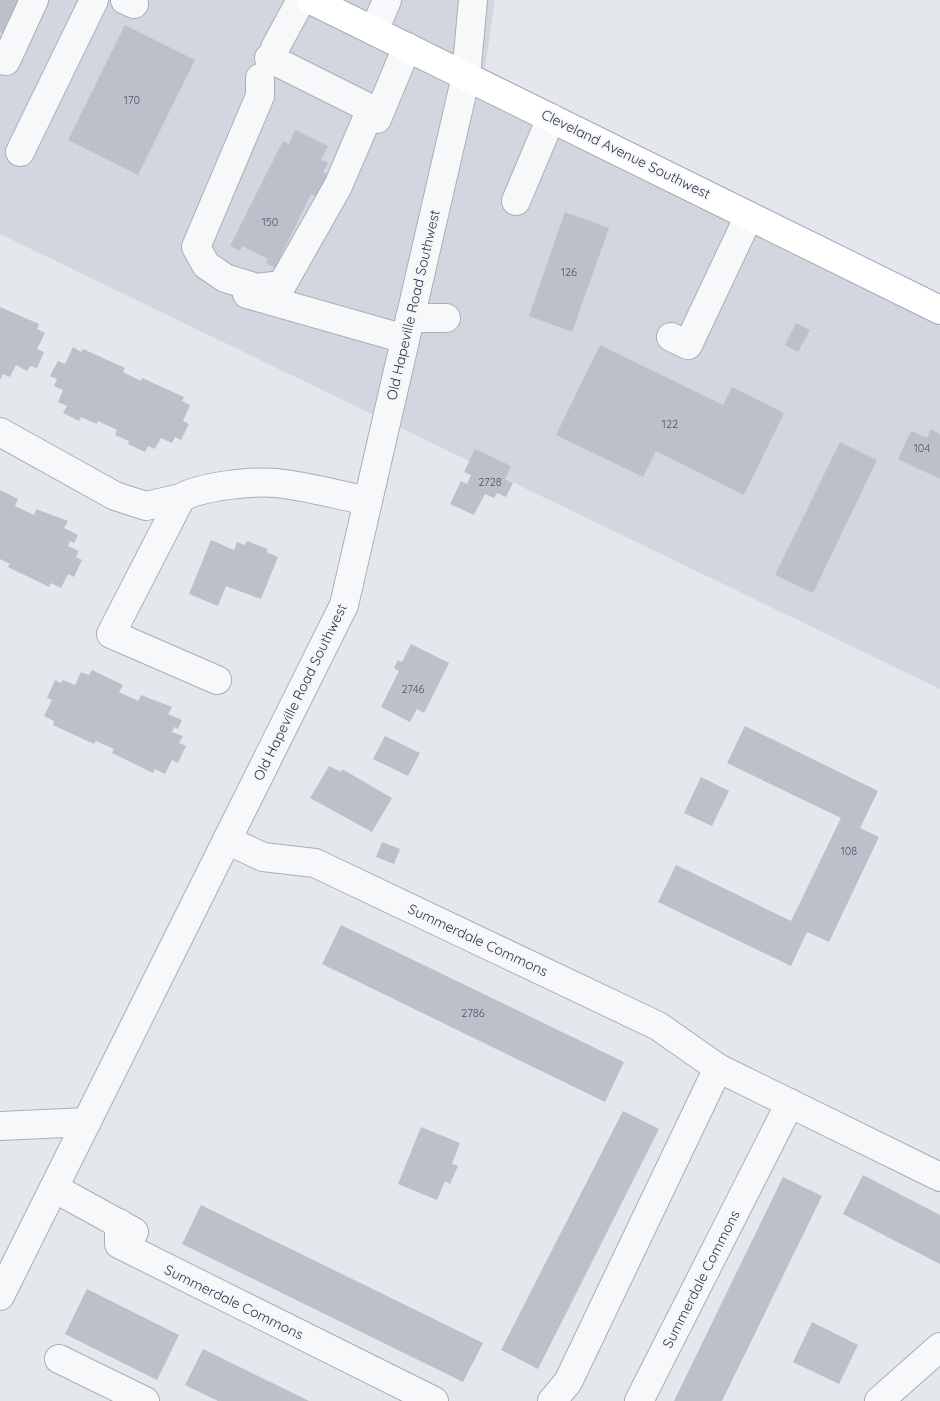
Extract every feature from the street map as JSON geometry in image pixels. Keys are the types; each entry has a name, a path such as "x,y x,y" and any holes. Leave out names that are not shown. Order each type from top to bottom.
{"main road":[{"name":"Cleveland Avenue Southwest","path":"311,0 940,310"}],"street":[{"path":"6,61 34,0"},
{"path":"20,152 94,0"},
{"path":"268,61 371,110 338,186 282,285 257,288 225,278 206,265 196,247 260,96 268,61 301,0"},
{"path":"374,31 387,0"},
{"name":"Old Hapeville Road Southwest","path":"0,1296 344,605 466,76 473,0"},
{"path":"377,119 407,47"},
{"path":"516,201 552,118"},
{"path":"689,345 749,216"},
{"path":"179,254 230,288 289,307 408,328 446,318"},
{"path":"289,307 302,280"},
{"path":"0,432 115,496 146,506 181,498 189,493 210,487 275,483 368,501"},
{"path":"181,498 111,634 217,680"},
{"name":"Summerdale Commons","path":"227,840 262,857 315,863 658,1026 718,1068 940,1176"},
{"path":"552,1401 568,1382 718,1068"},
{"name":"Summerdale Commons","path":"639,1401 790,1103"},
{"path":"0,1126 87,1122"},
{"path":"54,1188 146,1238"},
{"name":"Summerdale Commons","path":"119,1223 119,1244 434,1401"},
{"path":"879,1401 940,1347"},
{"path":"59,1359 145,1401"}],"shaded area":[{"path":"0,0 495,0 485,69 940,297 940,689 0,234"}],"building":[{"path":"0,0 28,0 9,37 0,32"},
{"path":"125,25 195,60 138,175 68,140"},
{"path":"295,130 328,146 321,160 328,163 323,172 329,175 318,198 311,194 275,268 266,263 268,259 242,246 240,251 230,246 283,141 289,144"},
{"path":"565,212 609,228 572,332 529,316"},
{"path":"0,307 39,324 37,329 45,333 37,349 44,352 37,368 30,366 27,371 16,365 10,377 3,374 0,380"},
{"path":"796,323 810,330 798,352 785,345"},
{"path":"600,345 723,405 732,387 784,413 744,495 656,451 643,477 556,435"},
{"path":"73,347 81,352 83,349 125,368 123,372 141,381 142,378 184,397 182,401 190,405 183,421 189,424 181,440 175,437 172,443 161,438 155,449 148,446 145,452 128,444 129,441 115,435 117,430 98,421 97,424 81,417 79,421 63,413 67,406 58,402 63,390 54,386 57,379 50,376 58,361 65,364"},
{"path":"931,429 940,434 940,479 898,459 911,431 927,438"},
{"path":"840,442 877,460 813,593 775,575"},
{"path":"475,449 511,466 505,479 513,483 506,497 497,493 494,498 485,494 474,515 450,504 461,481 467,484 471,475 464,472"},
{"path":"0,490 18,499 15,506 34,515 36,509 68,521 64,528 78,535 74,543 70,541 68,546 79,551 76,557 82,560 74,577 68,574 61,588 51,583 49,587 8,567 10,564 0,559"},
{"path":"211,540 234,550 237,542 245,545 247,541 268,549 266,552 278,557 261,599 226,586 218,606 189,594"},
{"path":"411,644 449,663 424,713 417,709 410,722 381,707 399,671 394,668 398,660 402,662"},
{"path":"92,670 123,685 119,692 138,701 141,695 172,707 168,714 182,720 178,729 174,727 172,732 183,736 179,743 186,746 178,763 172,760 165,774 155,769 153,773 112,753 114,749 96,741 94,744 53,725 54,721 44,716 52,700 47,698 55,680 61,683 63,680 75,685 81,672 89,675"},
{"path":"745,726 878,791 860,828 879,837 829,942 807,932 791,966 658,902 676,865 791,921 841,818 727,763"},
{"path":"385,736 420,753 408,776 373,759"},
{"path":"329,766 341,772 342,769 392,798 372,832 310,798"},
{"path":"701,777 729,791 712,826 684,813"},
{"path":"382,842 400,849 394,864 376,857"},
{"path":"341,925 624,1062 605,1102 322,964"},
{"path":"623,1111 659,1129 538,1369 501,1350"},
{"path":"421,1127 460,1143 452,1164 458,1166 450,1184 445,1181 437,1200 398,1184"},
{"path":"863,1175 940,1215 940,1264 843,1214"},
{"path":"783,1177 822,1196 722,1401 674,1401"},
{"path":"201,1205 483,1343 463,1382 182,1244"},
{"path":"87,1289 179,1335 157,1380 65,1334"},
{"path":"812,1322 858,1345 839,1384 793,1362"},
{"path":"203,1349 309,1401 218,1401 185,1385"}]}
